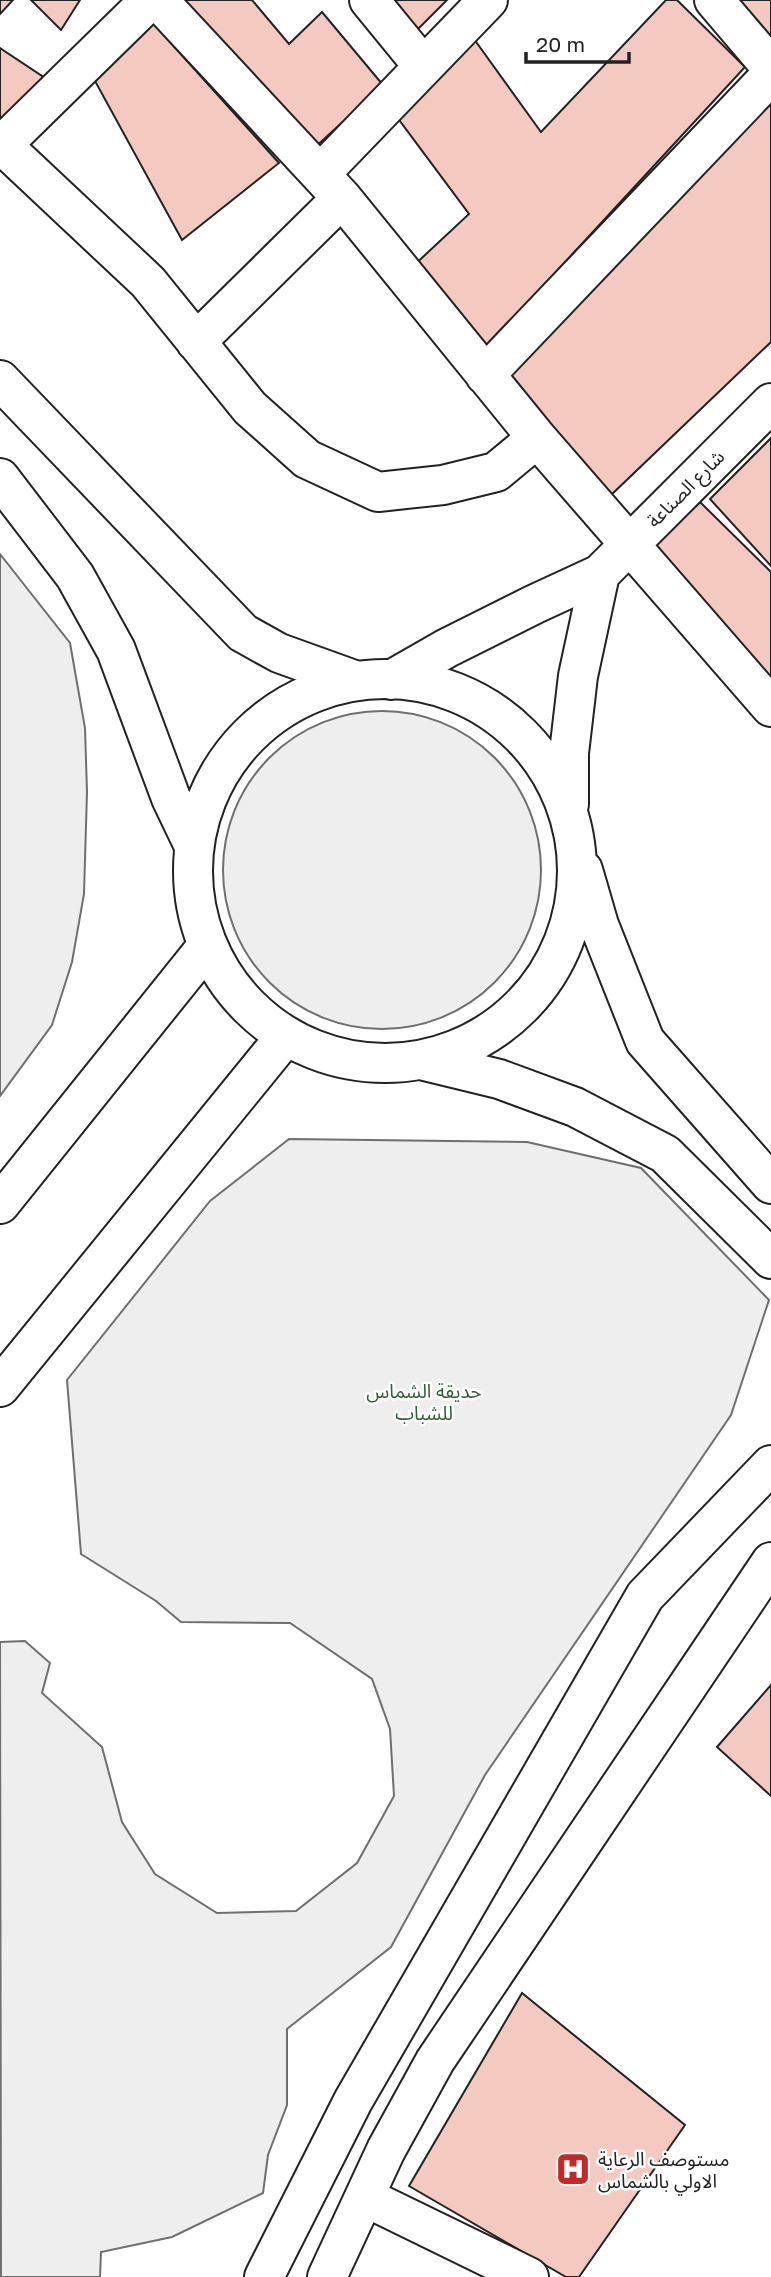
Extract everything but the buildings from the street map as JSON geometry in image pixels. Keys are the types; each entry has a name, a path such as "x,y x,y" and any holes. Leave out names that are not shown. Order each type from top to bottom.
{"street":[{"path":"150,0 1,144 148,282 250,408 307,459 378,492 443,485 496,472 537,439"},
{"path":"158,0 331,186 537,439 771,706"},
{"path":"369,0 423,66"},
{"path":"196,342 331,186 423,66 488,0"},
{"path":"714,0 771,67"},
{"path":"485,375 771,75"},
{"path":"0,380 243,633 279,653 373,680 600,575"},
{"name":"شارع الصناعة","path":"600,575 771,403"},
{"path":"0,478 75,576 116,650 171,798 194,846"},
{"path":"204,950 251,1010 285,1037 310,1050 385,1065 425,1061 455,1052 482,1039 508,1021 541,985 565,941 570,924 577,880 569,752 578,676 600,575"},
{"path":"0,1204 204,950 205,941 194,892 194,846 209,793 235,749 259,725 289,703 316,690 373,680 419,681 453,690 472,698 527,740 557,784 599,925 645,1041 771,1184"},
{"path":"0,1387 285,1037"},
{"path":"425,1061 499,1079 575,1107 665,1154 771,1259"},
{"path":"264,2277 352,2101 645,1596 771,1465"},
{"path":"327,2277 386,2150 435,2060 771,1562"},
{"path":"365,2197 529,2277"}],"green space":[{"path":"0,554 70,643 85,728 87,792 84,894 72,962 52,1025 0,1096"},
{"path":"382,711 413,714 443,723 483,747 505,769 529,809 538,839 541,870 538,901 529,931 505,971 483,993 443,1017 413,1026 382,1029 351,1026 321,1017 281,993 259,971 235,931 226,901 223,870 226,839 235,809 259,769 281,747 321,723 351,714"},
{"name":"حديقة الشماس للشباب","path":"289,1139 527,1142 641,1168 769,1300 731,1415 485,1775 391,1947 287,2029 287,2105 268,2155 263,2193 172,2237 101,2252 100,2277 1,2277 0,1642 25,1641 50,1663 42,1693 102,1747 122,1822 155,1874 217,1913 296,1911 357,1863 394,1796 390,1729 372,1679 290,1623 181,1622 156,1601 81,1554 67,1380 210,1201"}],"place":[{"name":"مستوصف الرعاية الاولي بالشماس","path":"573,2169"}]}
